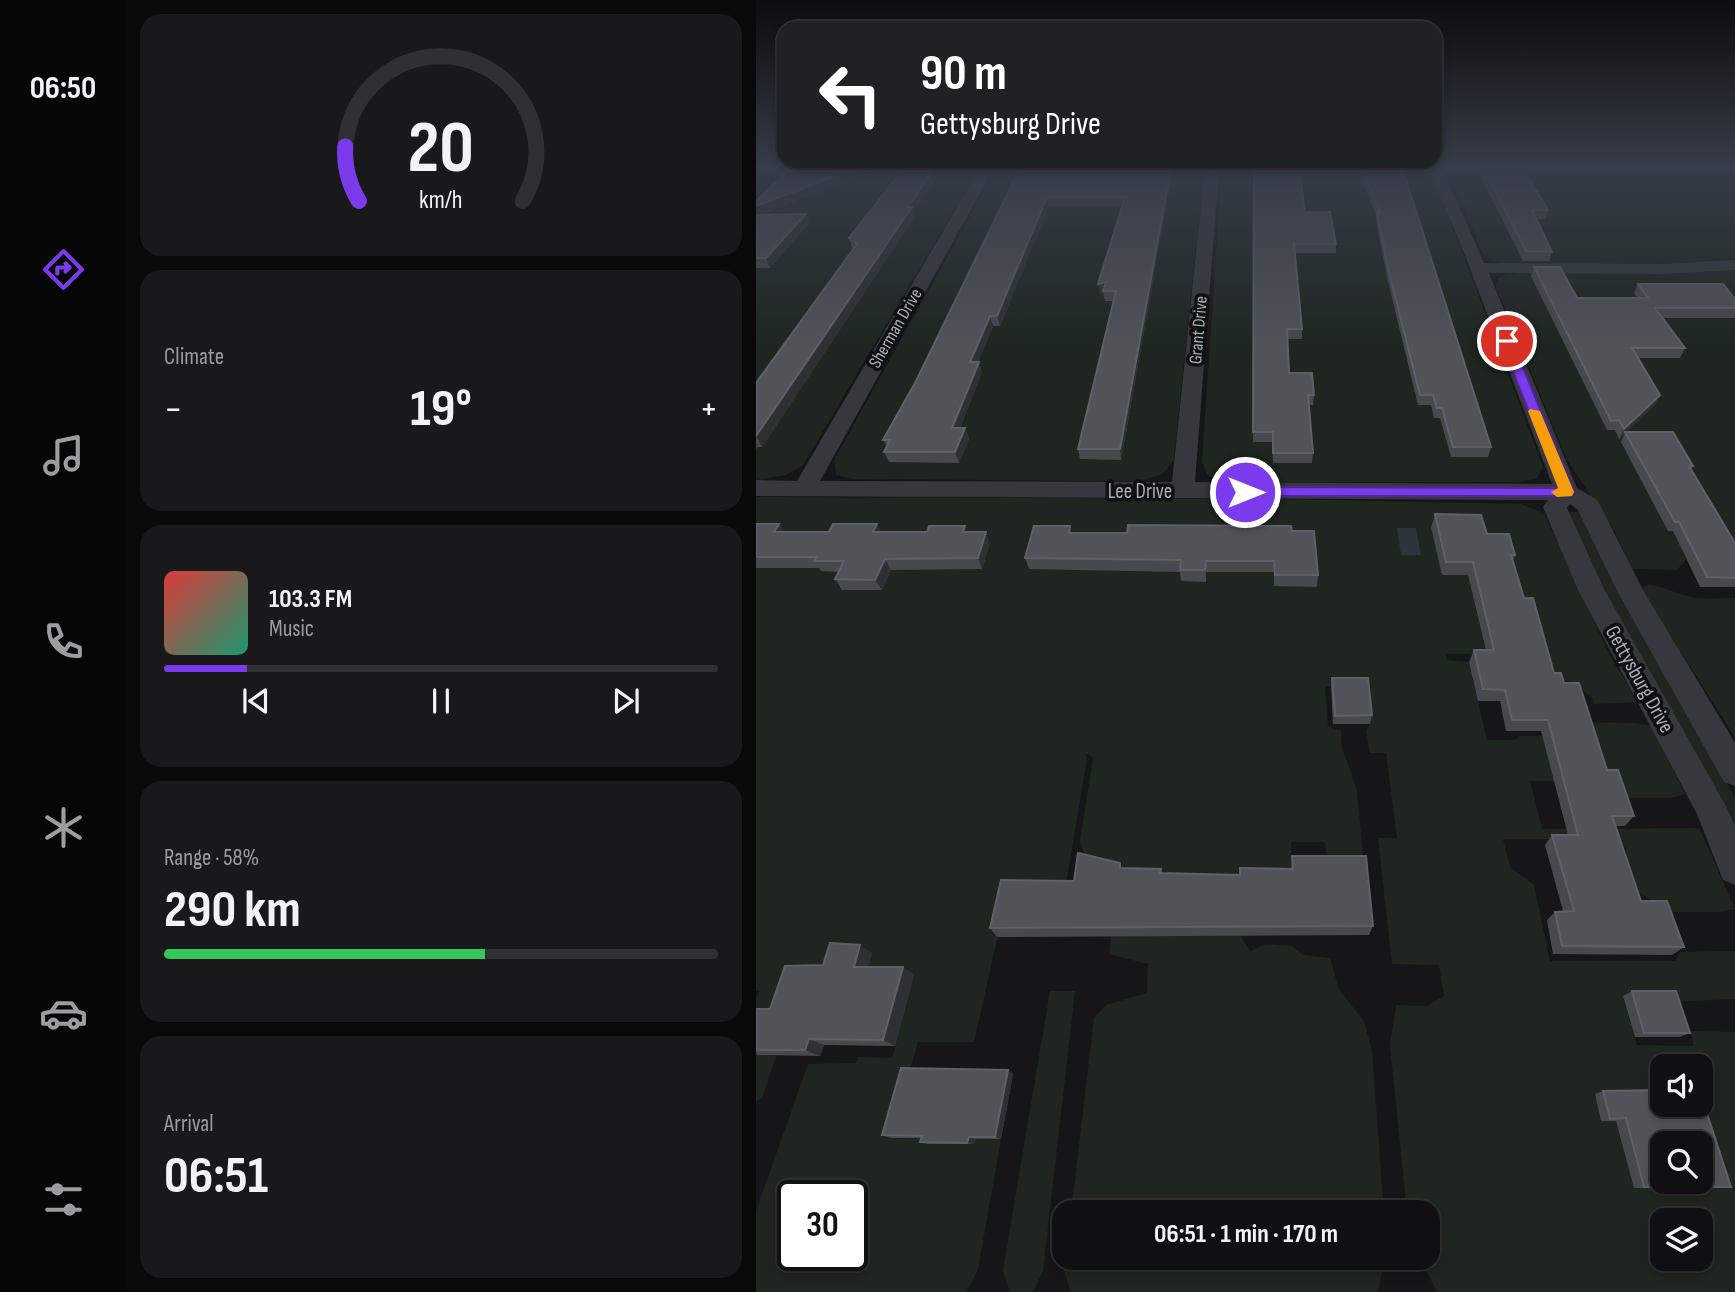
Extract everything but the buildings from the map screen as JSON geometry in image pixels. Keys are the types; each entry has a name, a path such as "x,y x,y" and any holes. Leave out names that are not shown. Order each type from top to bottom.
{"street":[{"name":"Sherman Drive","path":"804,489 953,228"},
{"name":"Grant Drive","path":"1183,491 1207,228"},
{"name":"Gettysburg Drive","path":"1463,228 1567,492 1588,505 1631,593 1735,772"},
{"path":"1479,268 1663,269 1735,265"},
{"name":"Lee Drive","path":"756,488 1567,492"},
{"name":"Gettysburg Drive","path":"1567,492 1555,507 1585,578 1711,808 1735,868"}],"shaded area":[{"path":"756,228 943,228 803,465 786,475 756,480"},
{"path":"963,228 1198,228 1174,459 1163,474 1140,481 853,479 836,475 834,460"},
{"path":"1218,228 1453,228 1543,467 1537,478 1519,482 1229,482 1208,476 1202,461"},
{"path":"1473,228 1735,228 1735,261 1503,264 1483,256"},
{"path":"1735,270 1735,554 1680,545 1686,560 1677,570 1632,569 1615,532 1567,460 1495,285 1500,276 1519,273 1676,273"},
{"path":"756,497 1273,499 1521,504 1544,513 1609,654 1638,702 1594,704 1593,699 1575,683 1559,679 1553,665 1541,662 1539,654 1446,654 1447,660 1469,662 1487,740 1515,740 1518,736 1589,736 1586,722 1637,723 1651,726 1685,794 1671,798 1619,798 1547,751 1554,781 1530,781 1542,829 1699,828 1735,909 1719,912 1667,912 1633,888 1626,874 1626,848 1609,839 1503,839 1510,867 1534,885 1550,961 1675,961 1680,952 1735,951 1735,999 1669,1002 1623,997 1637,1045 1694,1046 1690,1031 1735,1032 1735,1292 1437,1292 1426,1270 1440,1270 1440,1200 1406,1200 1390,1045 1396,1005 1427,1006 1444,996 1439,965 1392,964 1378,838 1397,838 1386,753 1370,753 1366,730 1370,724 1366,687 1325,686 1328,726 1341,731 1342,748 1357,790 1363,857 1327,857 1325,842 1291,842 1291,879 1239,933 1250,951 1266,944 1291,946 1303,955 1330,958 1339,990 1364,1021 1372,1051 1383,1200 1073,1200 1094,1018 1106,1005 1147,993 1148,964 1109,954 1111,936 1080,841 1093,758 1086,753 1065,890 1008,890 974,1042 918,1042 891,1137 1001,1139 978,1270 966,1292 756,1292 756,1211 808,1064 856,1063 858,1057 892,1058 914,976 771,1055 776,1056 762,1098 756,1101 756,998 759,991 756,991"},
{"path":"1569,512 1580,512 1622,601 1695,723 1735,798 1735,830 1695,751 1614,610"},
{"path":"1397,528 1416,528 1421,555 1401,555"},
{"path":"1649,585 1696,598 1735,598 1735,737 1640,588"},
{"path":"1050,991 1075,991 1043,1271 1033,1292 1010,1292 1003,1271"},
{"path":"1383,1270 1378,1292 1071,1292 1064,1271"}],"slow traffic":[{"path":"1534,411 1567,492 1557,492"}],"route":[{"path":"1245,492 1567,492 1507,341"}]}
